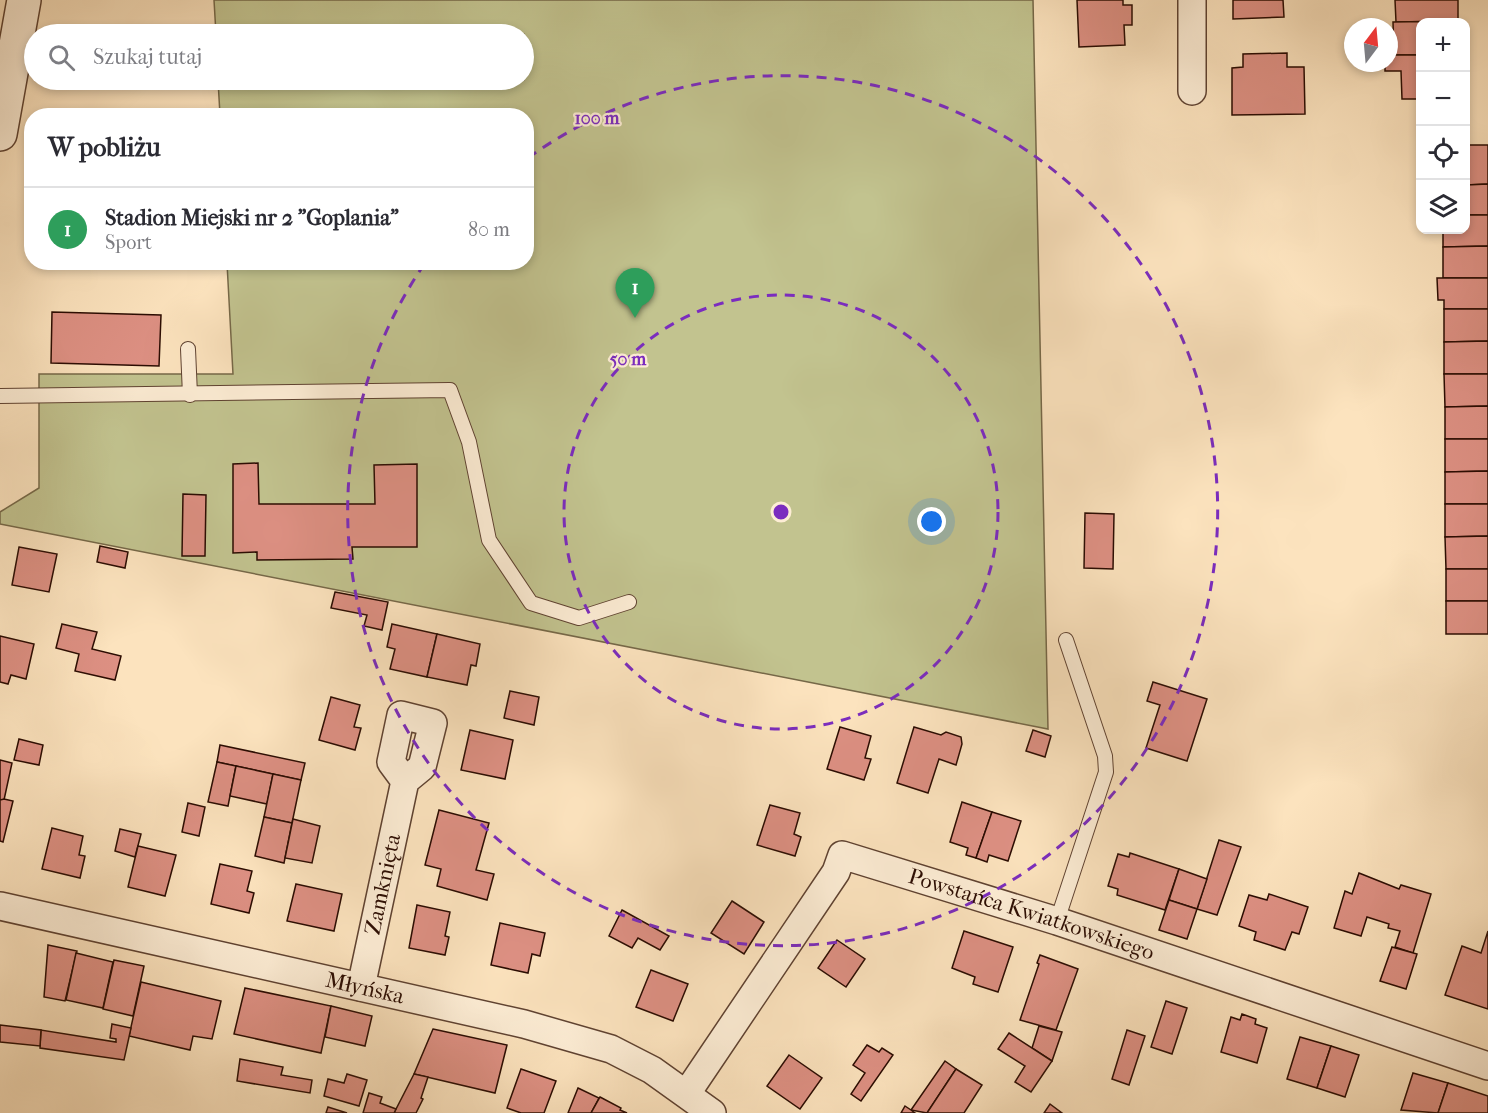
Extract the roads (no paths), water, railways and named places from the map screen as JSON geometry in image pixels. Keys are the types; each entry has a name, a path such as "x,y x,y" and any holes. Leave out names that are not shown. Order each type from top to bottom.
{"street":[{"path":"0,134 24,0"},
{"path":"1192,0 1192,91"},
{"name":"Zamknięta","path":"361,987 405,781"},
{"name":"Powstańca Kwiatkowskiego","path":"687,1093 836,872 842,855 1057,921 1488,1066"},
{"name":"Młyńska","path":"0,906 524,1024 611,1049 633,1058 687,1093 712,1113"}],"lane":[{"path":"188,349 190,395"},
{"path":"0,396 450,390 469,442 489,540 531,603 579,618 628,602"},
{"path":"1057,921 1106,772 1105,756 1066,640"}],"place":[{"name":"Stadion Miejski nr 2 \"Goplania\"","path":"635,318"}]}
